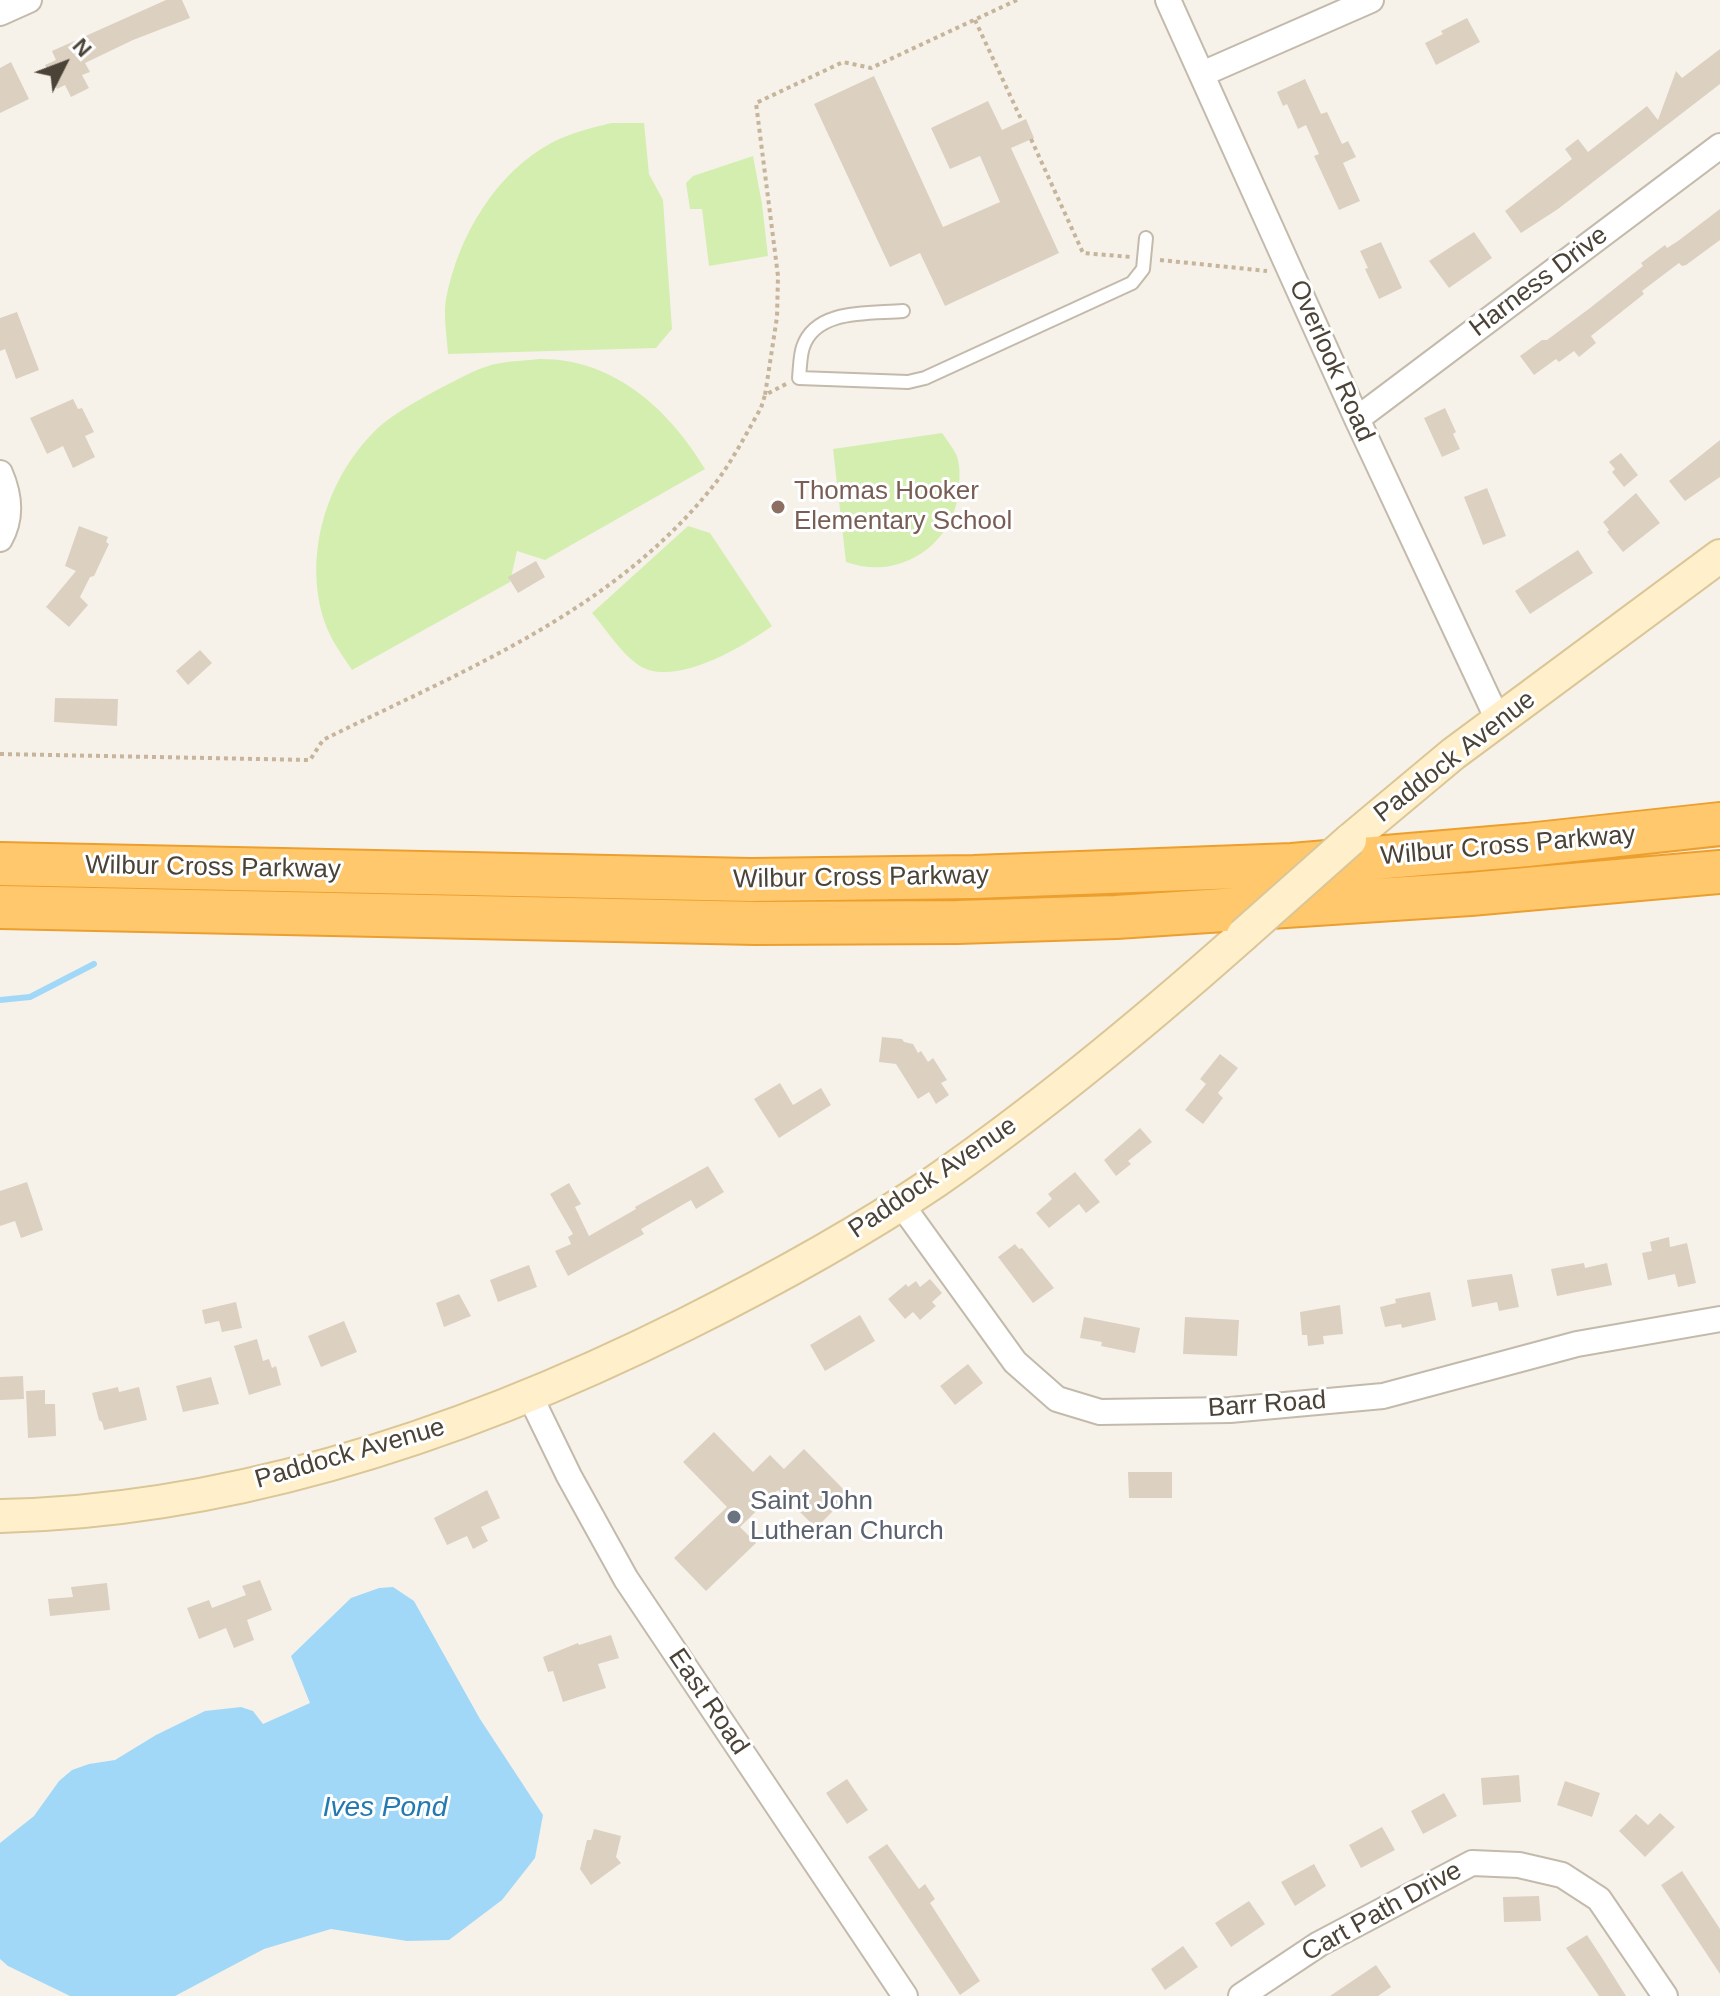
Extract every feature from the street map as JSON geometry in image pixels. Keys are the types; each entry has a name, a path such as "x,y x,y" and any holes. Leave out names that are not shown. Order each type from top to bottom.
{"highway":[{"name":"Wilbur Cross Parkway","path":"0,864 735,880 960,878 1292,865 1558,842 1720,824"},
{"name":"Wilbur Cross Parkway","path":"0,907 756,923 1018,920 1116,917 1483,894 1720,872"}],"main road":[{"name":"Paddock Avenue","path":"0,1516 119,1506 238,1485 377,1450 461,1423 595,1369 811,1258 901,1204 1081,1073 1158,1011 1425,777 1720,556"}],"street":[{"path":"0,13 29,0"},
{"name":"Overlook Road","path":"1168,0 1357,419 1498,720"},
{"path":"1202,74 1371,0"},
{"name":"Harness Drive","path":"1357,419 1720,146"},
{"path":"0,473 9,503 7,527 0,539"},
{"name":"Barr Road","path":"901,1204 1015,1362 1057,1399 1100,1412 1230,1410 1383,1396 1577,1344 1720,1319"},
{"name":"East Road","path":"530,1396 569,1476 626,1579 905,1996"},
{"name":"Cart Path Drive","path":"1241,1996 1278,1986 1319,1944 1472,1863 1519,1865 1562,1875 1599,1899 1665,1996"}],"lane":[{"path":"903,311 834,318 821,323 803,346 799,378 908,382 925,378 1132,283 1143,269 1146,238"}],"path":[{"path":"996,10 999,0"},
{"path":"0,754 310,760 323,740 553,624 601,593 684,518 717,481 761,408 777,317 778,276 756,103 843,62 871,68 1017,0"},
{"path":"975,20 1022,121"},
{"path":"1031,139 1083,253 1269,271"},
{"path":"765,395 799,378"}],"green space":[{"path":"611,123 644,123 649,174 663,200 672,329 656,348 448,354 446,299 452,275 470,230 497,188 514,170 553,142"},
{"path":"753,156 768,256 709,266 702,209 690,209 686,183 693,176"},
{"path":"539,359 591,367 636,391 674,426 705,469 545,560 517,551 510,582 352,670 325,623 316,573 322,523 341,476 370,436 409,406 484,367"},
{"path":"942,433 956,454 960,477 956,506 937,540 922,553 887,567 867,567 846,562 833,449"},
{"path":"688,526 710,533 772,626 706,663 668,672 651,671 625,653 592,613"}],"water":[{"name":"Ives Pond","path":"393,1587 414,1601 480,1719 543,1815 535,1858 502,1900 449,1940 407,1941 331,1929 264,1949 175,1996 70,1996 8,1966 0,1959 0,1843 34,1816 59,1781 72,1770 115,1760 205,1711 241,1707 253,1711 263,1724 310,1703 291,1656 351,1598 379,1588"}],"building":[{"path":"166,0 182,0 190,18 85,63 90,72 82,75 89,88 71,97 65,85 57,89 45,65 56,60 52,51"},
{"path":"1467,18 1480,42 1436,65 1425,43"},
{"path":"1720,49 1720,84 1558,209 1521,233 1505,211 1572,159 1565,149 1578,139 1588,152 1647,106 1658,120 1676,71 1682,78"},
{"path":"11,62 29,99 0,113 0,68"},
{"path":"874,76 943,227 1000,202 980,156 950,169 931,128 988,101 1002,130 1026,119 1034,138 1011,148 1059,253 945,306 920,253 890,267 814,104"},
{"path":"1305,79 1321,114 1327,112 1342,144 1348,141 1356,157 1343,163 1360,201 1339,210 1314,156 1319,154 1306,125 1298,129 1287,104 1283,106 1277,92"},
{"path":"1720,209 1720,240 1686,265 1679,263 1642,291 1644,294 1591,336 1596,343 1579,357 1574,351 1559,362 1556,359 1534,375 1520,356 1590,308 1665,245 1667,248 1678,241"},
{"path":"1474,232 1492,258 1449,288 1429,261"},
{"path":"1381,242 1402,288 1379,299 1360,251"},
{"path":"17,312 39,370 16,379 5,349 0,351 0,318"},
{"path":"73,399 78,409 82,408 94,432 85,436 95,457 73,468 63,446 47,454 30,418"},
{"path":"1445,408 1460,449 1442,457 1424,418"},
{"path":"1720,440 1720,477 1685,501 1669,481"},
{"path":"1621,453 1638,475 1624,487 1612,472 1615,469 1609,462"},
{"path":"1487,488 1506,536 1483,545 1464,497"},
{"path":"1636,493 1660,523 1623,552 1603,522"},
{"path":"79,526 108,537 106,542 109,544 80,597 88,605 69,627 46,607 76,571 65,566"},
{"path":"1578,550 1593,573 1530,614 1515,591"},
{"path":"536,561 545,577 518,593 508,577"},
{"path":"200,650 212,663 188,685 176,671"},
{"path":"55,698 118,699 117,726 54,722"},
{"path":"882,1037 902,1039 913,1044 918,1053 921,1051 928,1062 933,1058 947,1080 941,1083 949,1095 936,1104 929,1092 918,1099 896,1064 879,1062"},
{"path":"1220,1054 1238,1068 1218,1093 1223,1098 1203,1124 1185,1110 1206,1084 1200,1079"},
{"path":"780,1083 793,1105 821,1088 831,1105 779,1138 754,1099"},
{"path":"1140,1128 1152,1142 1128,1161 1131,1164 1116,1176 1104,1160"},
{"path":"708,1166 724,1192 696,1209 691,1200 641,1229 644,1234 568,1276 555,1251 571,1244 568,1237 573,1234 550,1194 569,1183 581,1204 575,1207 589,1236"},
{"path":"1075,1172 1100,1202 1086,1213 1079,1204 1049,1228 1036,1213 1052,1199 1048,1194"},
{"path":"27,1182 43,1230 21,1238 15,1221 0,1226 0,1191"},
{"path":"1669,1237 1670,1247 1687,1243 1696,1283 1678,1287 1675,1274 1648,1280 1642,1253 1652,1251 1650,1242"},
{"path":"1015,1244 1022,1248 1054,1288 1033,1303 998,1257"},
{"path":"1584,1263 1585,1268 1607,1263 1612,1285 1557,1296 1551,1269"},
{"path":"529,1265 537,1287 498,1302 490,1280"},
{"path":"1512,1274 1519,1307 1499,1311 1497,1302 1472,1307 1467,1280"},
{"path":"930,1279 942,1293 932,1302 936,1306 920,1320 913,1312 905,1319 888,1299 906,1284 908,1287 916,1281 920,1287"},
{"path":"1430,1292 1436,1320 1402,1328 1401,1324 1385,1327 1380,1307 1396,1303 1395,1299"},
{"path":"459,1294 471,1316 444,1327 436,1303"},
{"path":"236,1302 242,1328 222,1332 219,1321 205,1324 202,1310"},
{"path":"1340,1305 1343,1334 1323,1336 1324,1344 1308,1346 1307,1335 1302,1335 1300,1312"},
{"path":"860,1315 875,1341 825,1371 810,1345"},
{"path":"1084,1317 1140,1328 1135,1353 1080,1338"},
{"path":"1185,1317 1239,1320 1237,1356 1183,1354"},
{"path":"344,1321 357,1352 321,1367 308,1336"},
{"path":"257,1339 263,1361 269,1359 272,1368 276,1366 281,1385 249,1395 234,1346"},
{"path":"968,1364 983,1383 955,1405 940,1386"},
{"path":"23,1376 24,1399 0,1400 0,1377"},
{"path":"211,1377 219,1404 183,1412 176,1386"},
{"path":"118,1387 119,1392 139,1387 147,1420 104,1430 92,1393"},
{"path":"45,1390 45,1404 55,1404 56,1436 28,1438 26,1391"},
{"name":"Saint John Lutheran Church","path":"714,1432 753,1472 770,1455 784,1469 804,1449 849,1495 816,1528 778,1490 740,1527 756,1543 706,1591 674,1558 727,1507 683,1462"},
{"path":"1128,1472 1172,1472 1172,1498 1129,1498"},
{"path":"487,1490 500,1518 481,1527 488,1541 473,1549 467,1536 447,1545 434,1518"},
{"path":"260,1580 272,1610 247,1620 254,1640 234,1648 226,1628 199,1639 187,1608 209,1600 212,1608 246,1595 242,1586"},
{"path":"107,1583 110,1610 50,1616 48,1599 73,1597 71,1587"},
{"path":"611,1635 619,1658 598,1664 606,1688 563,1702 553,1671 548,1672 543,1657 578,1643"},
{"path":"1519,1775 1521,1802 1483,1805 1481,1778"},
{"path":"847,1779 868,1810 847,1824 826,1793"},
{"path":"1565,1781 1600,1793 1592,1817 1557,1805"},
{"path":"1444,1793 1457,1816 1423,1834 1411,1811"},
{"path":"1660,1813 1675,1827 1645,1857 1619,1831 1636,1814 1648,1825"},
{"path":"1382,1827 1395,1850 1361,1868 1349,1845"},
{"path":"594,1829 621,1836 616,1857 621,1863 591,1885 580,1869 587,1840 591,1840"},
{"path":"887,1844 919,1889 925,1884 935,1899 930,1903 980,1981 960,1995 868,1857"},
{"path":"1314,1864 1326,1886 1295,1906 1281,1882"},
{"path":"1682,1871 1720,1929 1720,1974 1661,1885"},
{"path":"1539,1896 1541,1921 1504,1922 1503,1897"},
{"path":"1249,1901 1265,1924 1231,1947 1215,1923"},
{"path":"1587,1935 1626,1996 1599,1996 1566,1948"},
{"path":"1183,1946 1198,1967 1165,1990 1151,1969"},
{"path":"1376,1965 1391,1987 1378,1996 1330,1996"}],"waterway":[{"path":"0,1000 30,997 94,964"}],"place":[{"name":"Thomas Hooker Elementary School","path":"778,507"},
{"name":"Saint John Lutheran Church","path":"734,1517"}]}
